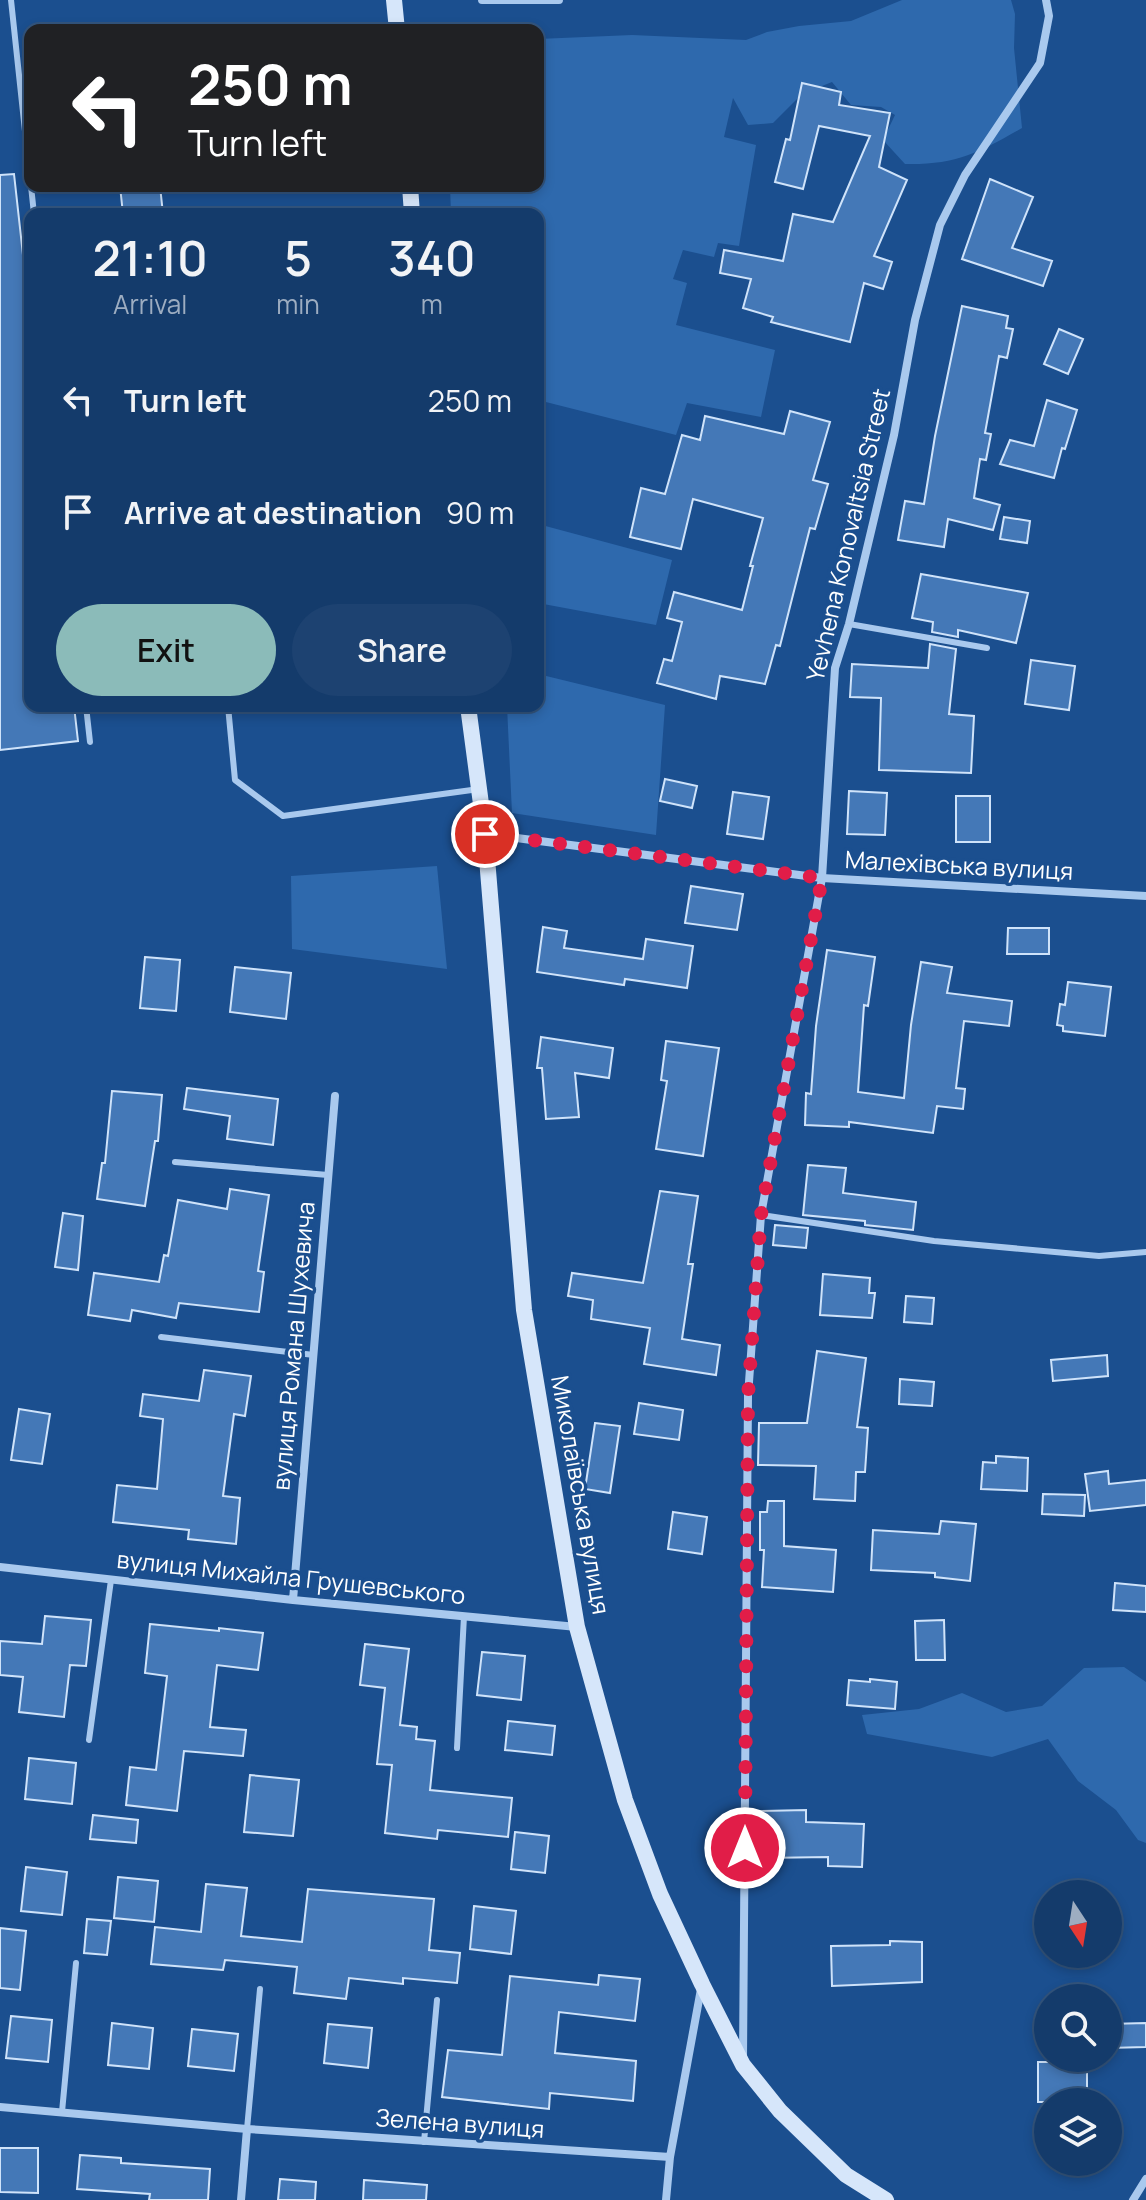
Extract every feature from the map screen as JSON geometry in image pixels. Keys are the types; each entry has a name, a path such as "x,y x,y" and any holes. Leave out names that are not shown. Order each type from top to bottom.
{"main road":[{"path":"394,0 396,24"},
{"name":"Миколаївська вулиця","path":"469,712 485,834 524,1310 577,1627 625,1800 660,1894 743,2065 780,2111 846,2175 886,2200"}],"street":[{"path":"482,0 559,0"},
{"name":"Yevhena Konovaltsia Street","path":"743,2065 748,1396 761,1215 822,878 835,668 849,624 894,435 915,320 940,225 965,175 1040,63 1049,16 1046,0"},
{"name":"Малехівська вулиця","path":"485,834 822,878 1146,896"},
{"name":"вулиця Романа Шухевича","path":"293,1600 335,1096"},
{"name":"вулиця Михайла Грушевського","path":"0,1567 293,1600 577,1627"},
{"path":"666,2200 670,2157 702,1984"},
{"name":"Зелена вулиця","path":"0,2107 247,2129 670,2157"},
{"path":"241,2200 247,2129"},
{"path":"1133,2200 1146,2179"}],"lane":[{"path":"11,0 24,122"},
{"path":"849,624 987,648"},
{"path":"87,712 90,742"},
{"path":"229,712 235,780 283,816 479,789"},
{"path":"175,1162 328,1175"},
{"path":"761,1215 934,1241 1099,1256 1146,1252"},
{"path":"161,1337 314,1355"},
{"path":"89,1740 111,1580"},
{"path":"457,1748 464,1616"},
{"path":"62,2112 76,1963"},
{"path":"247,2129 260,1989"},
{"path":"424,2142 437,2000"}],"shaded area":[{"path":"902,0 1011,0 1015,14 1014,48 1022,128 953,160 905,164 883,140 895,115 881,107 851,105 832,82 802,94 773,123 748,125 733,98 724,137 756,145 739,246 718,243 714,257 683,250 673,279 687,283 676,325 775,350 761,417 687,403 676,435 544,402 544,208 451,208 450,192 544,192 544,39 632,35 746,40 799,26 851,21"},
{"path":"544,526 672,560 656,625 544,604"},
{"path":"544,675 665,705 656,835 512,813 507,712 544,712"},
{"path":"437,866 447,969 292,949 291,876"},
{"path":"1124,1667 1146,1682 1146,1843 1138,1840 1116,1810 1078,1781 1048,1739 992,1757 867,1734 862,1715 919,1709 962,1693 1006,1712 1042,1706 1084,1668"}],"building":[{"path":"802,83 841,92 839,105 890,113 879,167 907,180 874,256 892,262 883,289 864,283 850,342 771,322 773,317 743,308 751,279 720,273 724,250 783,261 793,214 833,222 870,136 819,126 803,189 775,182 786,139 790,140"},
{"path":"14,174 24,264 24,712 75,712 78,741 0,750 0,175"},
{"path":"990,179 1033,197 1012,248 1052,261 1043,286 962,259"},
{"path":"121,192 161,192 162,208 122,208"},
{"path":"962,306 1008,316 1006,328 1013,329 1007,358 999,356 985,433 991,434 986,460 980,459 974,498 1000,505 993,530 948,519 944,547 898,540 905,501 924,504"},
{"path":"1059,329 1083,339 1068,374 1044,364"},
{"path":"1047,400 1077,410 1054,478 1000,464 1010,440 1034,446"},
{"path":"790,411 830,422 813,480 828,484 815,529 810,528 780,646 776,645 765,684 720,676 716,699 657,683 664,659 672,661 682,622 667,618 674,592 742,610 763,518 693,499 681,549 630,537 641,488 665,494 682,435 700,440 705,416 784,434"},
{"path":"1004,517 1030,521 1027,543 1000,539"},
{"path":"921,574 1028,593 1016,643 958,630 958,637 932,632 933,622 912,618"},
{"path":"930,644 956,649 949,714 974,716 971,773 879,770 881,698 850,697 852,664 928,668"},
{"path":"1031,660 1075,666 1069,710 1025,704"},
{"path":"665,779 697,786 692,808 660,801"},
{"path":"849,791 887,793 885,835 847,834"},
{"path":"733,792 769,797 763,839 727,834"},
{"path":"956,796 990,796 990,842 956,842"},
{"path":"691,886 743,894 737,930 685,923"},
{"path":"543,927 567,931 564,948 643,959 646,939 693,946 687,988 625,979 624,985 537,972"},
{"path":"1008,928 1049,928 1049,954 1007,954"},
{"path":"827,950 875,957 868,1006 864,1005 858,1092 904,1098 921,962 952,967 947,993 1012,1001 1009,1026 964,1021 956,1088 965,1089 963,1109 937,1106 933,1133 849,1122 849,1127 805,1125 806,1093 811,1094 816,1026"},
{"path":"145,957 180,960 176,1011 140,1008"},
{"path":"235,967 291,973 286,1019 230,1012"},
{"path":"1068,982 1111,987 1105,1036 1063,1031 1063,1026 1057,1025 1060,1004 1065,1005"},
{"path":"541,1037 613,1048 609,1078 575,1073 579,1117 546,1119 542,1068 537,1068"},
{"path":"666,1041 719,1048 703,1156 656,1149 667,1081 661,1080"},
{"path":"187,1088 278,1099 273,1145 227,1139 230,1116 184,1109"},
{"path":"112,1091 162,1095 158,1141 155,1141 145,1206 97,1199 102,1163 105,1163"},
{"path":"808,1165 846,1168 843,1193 916,1202 913,1230 865,1225 865,1221 803,1215"},
{"path":"230,1189 269,1195 258,1271 264,1272 259,1312 179,1303 176,1318 132,1310 130,1321 88,1315 94,1273 159,1282 164,1255 168,1256 178,1200 227,1209"},
{"path":"660,1191 698,1196 688,1264 693,1264 682,1339 720,1345 716,1375 644,1364 650,1328 591,1319 593,1300 568,1296 572,1273 643,1283"},
{"path":"63,1213 83,1216 78,1270 55,1267"},
{"path":"775,1225 808,1228 806,1248 773,1245"},
{"path":"823,1274 870,1278 869,1293 875,1293 872,1318 820,1315"},
{"path":"906,1296 934,1298 932,1324 904,1322"},
{"path":"817,1351 866,1358 857,1427 868,1428 865,1472 856,1472 855,1501 814,1499 816,1466 758,1465 759,1423 807,1423"},
{"path":"1107,1355 1108,1376 1053,1381 1051,1360"},
{"path":"204,1370 251,1376 245,1416 234,1414 223,1496 240,1498 236,1544 188,1539 189,1530 113,1522 117,1485 157,1489 163,1419 140,1416 143,1394 199,1401"},
{"path":"900,1379 934,1382 932,1406 899,1404"},
{"path":"639,1403 683,1410 679,1440 634,1434"},
{"path":"19,1409 50,1414 42,1464 11,1460"},
{"path":"595,1423 620,1426 610,1493 585,1489"},
{"path":"996,1456 1028,1458 1027,1491 981,1489 983,1462 996,1463"},
{"path":"1108,1471 1109,1484 1146,1480 1146,1505 1090,1511 1085,1474"},
{"path":"1043,1494 1085,1495 1084,1516 1042,1514"},
{"path":"768,1501 784,1501 784,1546 836,1550 833,1592 762,1587 764,1550 760,1550 760,1512 767,1512"},
{"path":"673,1512 707,1517 702,1554 668,1549"},
{"path":"941,1521 976,1524 970,1581 935,1577 935,1573 871,1570 873,1530 939,1534"},
{"path":"1115,1583 1146,1586 1146,1612 1113,1610"},
{"path":"45,1616 91,1620 86,1666 70,1665 64,1717 19,1712 23,1677 0,1675 0,1641 42,1644"},
{"path":"944,1620 945,1660 916,1660 915,1621"},
{"path":"150,1624 263,1633 258,1670 217,1665 210,1727 246,1730 243,1756 184,1751 177,1811 126,1805 130,1767 156,1770 167,1676 145,1673"},
{"path":"365,1644 409,1649 400,1725 417,1727 416,1739 435,1741 430,1790 512,1798 508,1837 438,1830 437,1839 385,1833 392,1765 377,1764 385,1688 360,1685"},
{"path":"482,1652 525,1656 521,1700 477,1695"},
{"path":"870,1679 897,1682 895,1709 847,1705 849,1680 870,1682"},
{"path":"508,1721 555,1726 552,1755 505,1750"},
{"path":"29,1758 76,1763 72,1804 25,1799"},
{"path":"250,1775 299,1780 293,1836 244,1832"},
{"path":"806,1810 806,1822 864,1824 862,1867 828,1866 828,1857 762,1858 761,1811"},
{"path":"93,1815 138,1820 136,1843 90,1839"},
{"path":"515,1832 549,1836 545,1873 511,1869"},
{"path":"26,1867 67,1872 62,1915 21,1911"},
{"path":"118,1877 158,1881 154,1922 114,1918"},
{"path":"206,1884 247,1888 241,1936 302,1942 308,1889 434,1899 429,1950 460,1953 457,1983 403,1978 403,1984 349,1978 346,1999 294,1993 297,1967 225,1960 223,1970 151,1964 155,1927 201,1932"},
{"path":"474,1906 516,1911 511,1954 470,1949"},
{"path":"87,1919 111,1921 107,1955 84,1953"},
{"path":"0,1928 26,1931 20,1990 0,1988"},
{"path":"890,1941 922,1942 922,1982 832,1986 831,1946 890,1945"},
{"path":"599,1975 640,1979 635,2021 559,2012 555,2053 636,2061 633,2101 550,2093 549,2109 442,2097 448,2050 502,2055 510,1976 598,1985"},
{"path":"11,2016 52,2020 48,2062 6,2058"},
{"path":"112,2023 153,2028 149,2069 108,2065"},
{"path":"1146,2023 1146,2047 1122,2048 1122,2024"},
{"path":"328,2024 372,2028 368,2068 324,2063"},
{"path":"192,2029 238,2034 234,2071 188,2066"},
{"path":"1038,2072 1087,2072 1087,2088 1038,2088"},
{"path":"0,2148 38,2148 38,2193 0,2192"},
{"path":"80,2155 121,2158 121,2163 210,2169 208,2200 149,2200 150,2194 77,2189"},
{"path":"280,2179 316,2182 315,2200 278,2200"},
{"path":"364,2180 427,2185 426,2200 363,2200"}],"route":[{"path":"485,834 822,878 761,1215 748,1396 745,1848"}]}
